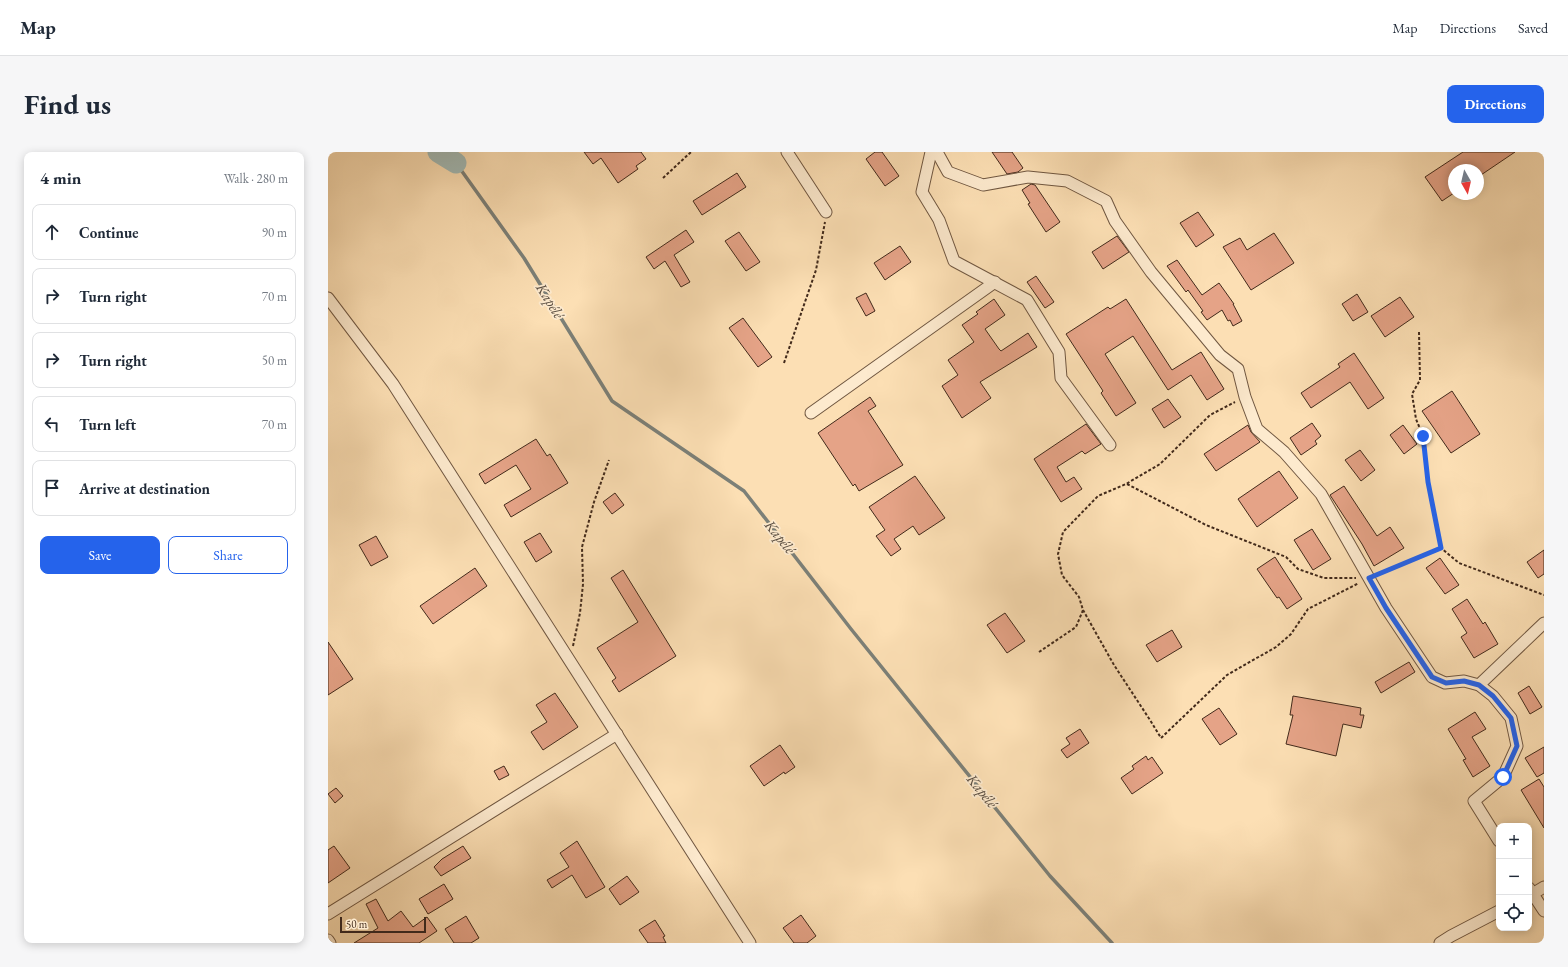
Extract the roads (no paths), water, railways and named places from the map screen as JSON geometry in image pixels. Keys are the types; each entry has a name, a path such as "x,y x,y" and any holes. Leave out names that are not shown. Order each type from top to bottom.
{"street":[{"path":"787,152 826,212"},
{"path":"931,152 922,192 940,220 954,261 1027,300 1059,352 1061,378 1110,445"},
{"path":"937,152 948,172 983,185 1028,177 1067,181 1106,201 1115,221 1151,272 1220,355 1238,369 1245,397 1257,429 1284,452 1321,494 1386,608 1432,677 1446,683 1464,681 1479,685 1493,696 1511,718 1517,746 1503,777 1474,801 1496,836"},
{"path":"810,413 995,282"},
{"path":"328,298 393,384 750,943"},
{"path":"1479,685 1544,623"},
{"path":"328,914 616,734"},
{"path":"1532,892 1544,887"},
{"path":"1532,895 1544,911"},
{"path":"1440,943 1496,913"}],"waterway":[{"name":"Kapélé","path":"438,152 456,163"},
{"name":"Kapélé","path":"456,163 524,258 612,401 744,491 851,629 1050,876 1112,943"}]}
